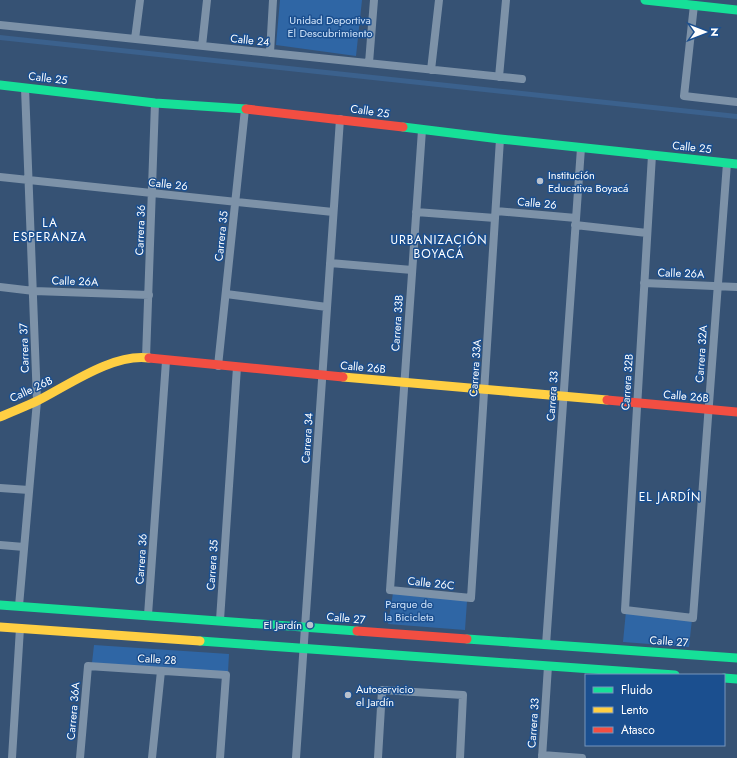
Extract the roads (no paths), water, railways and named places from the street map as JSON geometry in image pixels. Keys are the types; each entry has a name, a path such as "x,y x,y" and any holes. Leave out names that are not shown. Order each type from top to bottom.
{"main road":[{"path":"645,0 694,6 723,4 737,10"},
{"name":"Calle 25","path":"0,85 156,103 245,109 340,119 500,139 737,164"},
{"name":"Calle 26B","path":"0,417 37,401 108,364 125,359 146,358 237,368 737,412"},
{"name":"Calle 27","path":"0,605 737,658"},
{"path":"0,627 661,674"},
{"path":"725,678 737,679"}],"street":[{"path":"135,39 140,0"},
{"path":"202,46 207,0"},
{"path":"270,53 273,0"},
{"path":"368,63 374,0"},
{"path":"431,70 439,0"},
{"path":"499,76 506,0"},
{"path":"694,6 684,96 737,102"},
{"name":"Calle 24","path":"0,25 522,79"},
{"name":"Carrera 37","path":"19,606 37,401 34,291 25,88"},
{"name":"Carrera 36","path":"146,358 156,103"},
{"name":"Carrera 35","path":"218,366 245,109"},
{"name":"Carrera 34","path":"296,758 340,119"},
{"name":"Carrera 33B","path":"390,590 422,130"},
{"name":"Carrera 33A","path":"471,598 500,139"},
{"name":"Carrera 33","path":"546,645 581,148"},
{"name":"Carrera 32B","path":"652,155 636,404 625,610 693,618"},
{"name":"Carrera 32A","path":"693,618 726,163"},
{"name":"Calle 26","path":"0,177 333,212"},
{"name":"Calle 26","path":"416,212 496,215 575,222 647,233"},
{"path":"330,263 412,270"},
{"name":"Calle 26A","path":"644,283 737,287"},
{"name":"Calle 26A","path":"0,287 34,291 149,295"},
{"path":"226,294 327,307"},
{"name":"Carrera 36","path":"148,615 166,361"},
{"name":"Carrera 35","path":"220,620 237,368"},
{"path":"0,488 29,490"},
{"path":"0,545 24,548"},
{"name":"Calle 26C","path":"390,590 471,598"},
{"path":"12,758 20,628"},
{"name":"Calle 28","path":"88,666 226,674 220,758"},
{"name":"Carrera 36A","path":"80,758 88,666"},
{"name":"Carrera 33","path":"542,756 548,666"},
{"path":"152,758 161,671"},
{"path":"378,758 382,690 463,695 460,758"},
{"path":"542,756 582,758"}],"place":[{"name":"Institución Educativa Boyacá","path":"540,181"},
{"name":"El Jardín","path":"310,625"},
{"name":"Autoservicio el Jardín","path":"348,695"}],"district":[{"name":"LA ESPERANZA","path":"50,230"},
{"name":"URBANIZACIÓN BOYACÁ","path":"439,247"},
{"name":"EL JARDÍN","path":"670,497"}],"park label":[{"name":"Unidad Deportiva El Descubrimiento","path":"330,26"},
{"name":"Parque de la Bicicleta","path":"409,610"}]}
